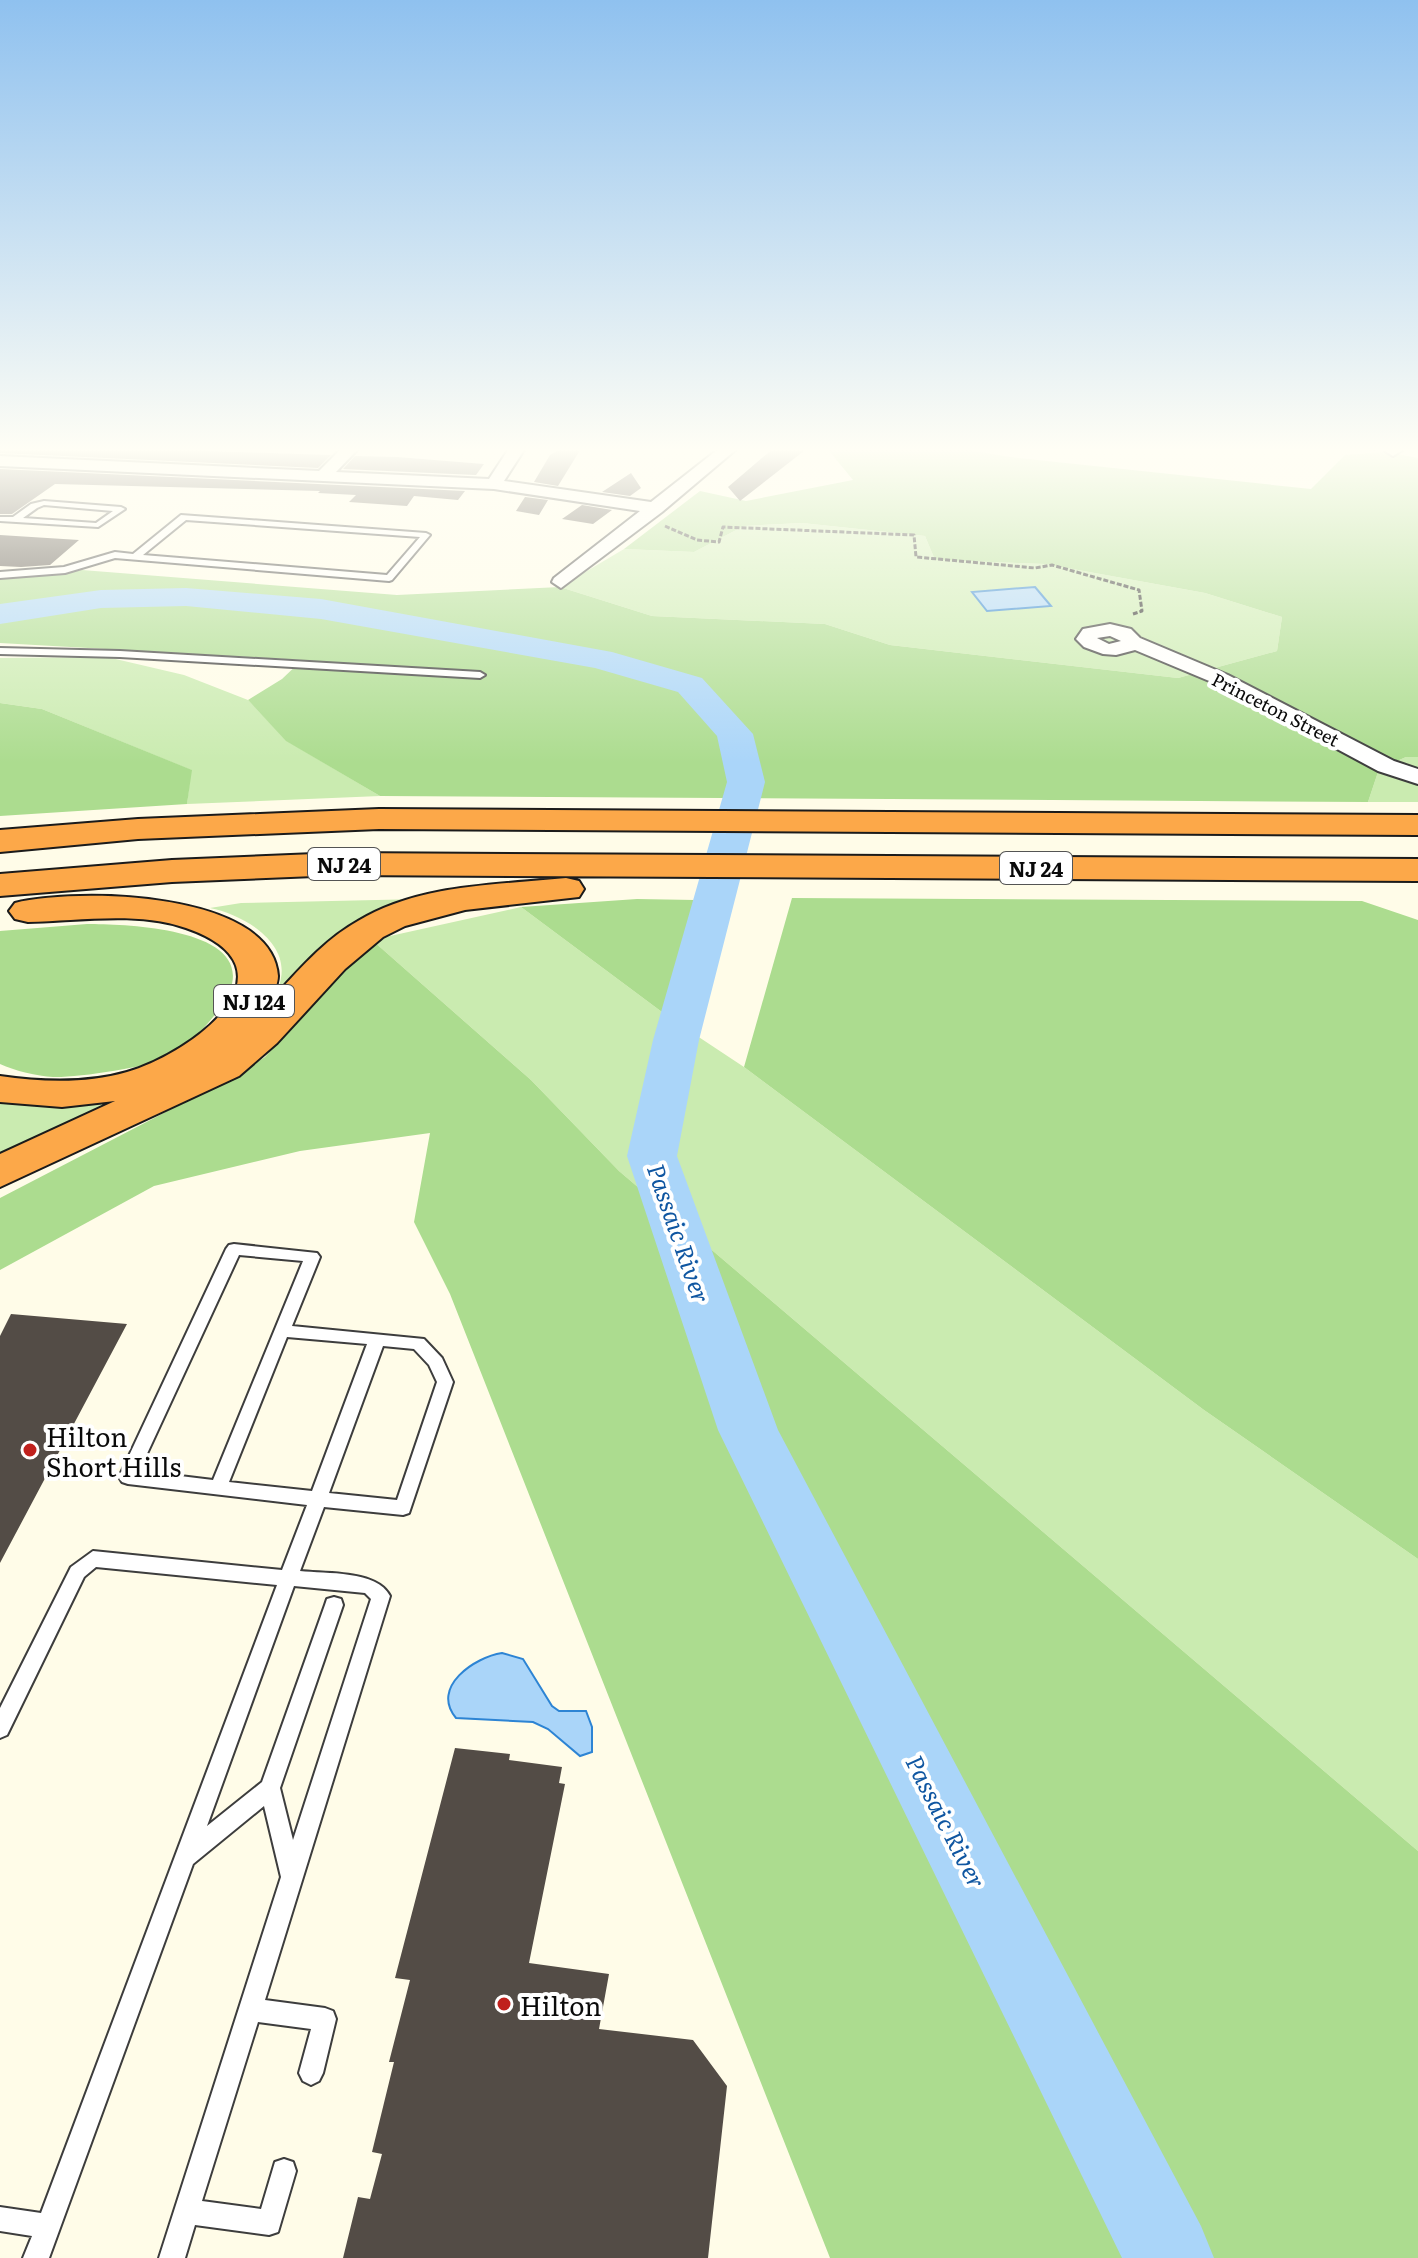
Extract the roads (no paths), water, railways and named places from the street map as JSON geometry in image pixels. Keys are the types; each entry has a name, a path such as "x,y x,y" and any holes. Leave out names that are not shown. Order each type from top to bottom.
{"highway":[{"name":"NJ 24","path":"0,841 138,829 379,819 1418,825"},
{"path":"0,826 97,820 138,829"},
{"name":"NJ 24","path":"9,904 159,872 339,864 688,876"},
{"path":"0,1172 224,1067 267,1032 345,948 384,921 445,904 688,876 1204,883 1291,869 1418,870"},
{"path":"9,904 389,889 566,889"},
{"name":"NJ 124","path":"0,1089 27,1093 85,1093 161,1074 210,1049 225,1037 247,1013 258,988 258,967 246,946 228,932 200,920 147,911 9,904"}],"street":[{"path":"561,582 599,552"},
{"name":"Princeton Street","path":"1133,642 1221,679 1386,766 1418,777"}],"lane":[{"path":"135,557 141,552"},
{"path":"0,575 65,570 115,555 389,578 411,552"},
{"path":"0,651 120,654 480,675"},
{"path":"218,1488 281,1331 312,1257 234,1249 128,1477 218,1488 317,1500 403,1508 445,1382 436,1362 418,1343 281,1331"},
{"path":"36,2258 377,1339"},
{"path":"0,1729 77,1572 93,1559 369,1586 381,1596 172,2258"},
{"path":"184,1857 270,1788 334,1605"},
{"path":"270,1788 293,1877"},
{"path":"250,2010 325,2019 311,2073"},
{"path":"186,2211 269,2223 284,2171"},
{"path":"0,2219 47,2226"}],"water":[{"path":"1035,587 1051,606 987,611 972,592"},
{"path":"502,1653 523,1659 552,1706 559,1711 586,1711 592,1727 592,1752 580,1756 548,1729 533,1722 456,1718 449,1706 448,1695 459,1675 480,1660"}],"waterway":[{"name":"Passaic River","path":"0,614 101,599 186,597 321,609 600,659 690,685 735,734 746,782 676,1040 652,1156 748,1430 1169,2258"}],"place":[{"name":"Hilton Short Hills","path":"30,1450"},
{"name":"Hilton","path":"504,2004"}]}
